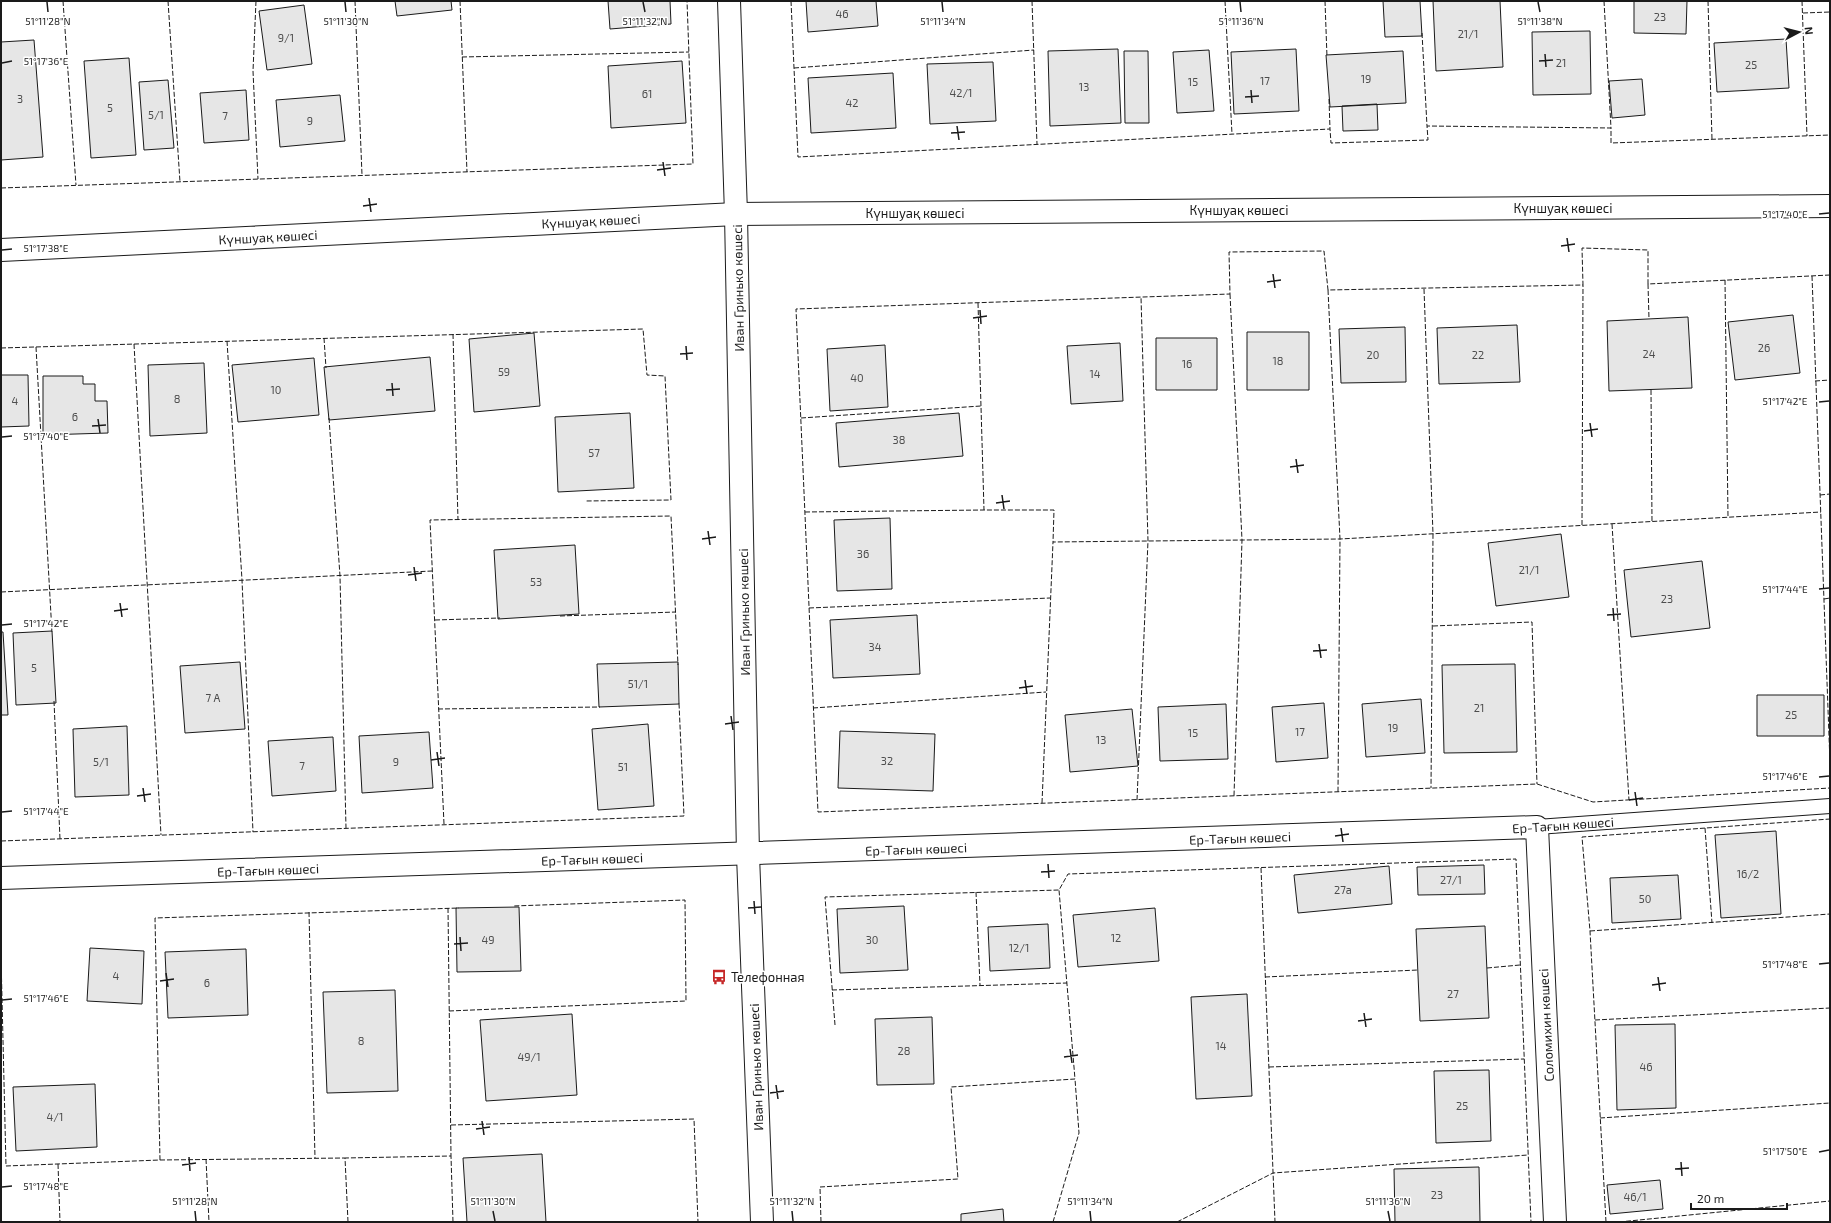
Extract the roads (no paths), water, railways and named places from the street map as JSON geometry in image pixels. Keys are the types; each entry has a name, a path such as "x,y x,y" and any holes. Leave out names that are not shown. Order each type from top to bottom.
{"street":[{"name":"Иван Гринько көшесі","path":"729,1 736,214 748,854 762,1222"},
{"name":"Күншуақ көшесі","path":"1,250 736,214 1830,206"},
{"name":"Ер-Тағын көшесі","path":"1,878 1537,827"},
{"name":"Соломихин көшесі","path":"1537,827 1555,1222"}],"lane":[{"name":"Ер-Тағын көшесі","path":"1537,827 1830,806"}],"place":[{"name":"Телефонная","path":"719,977"}]}
